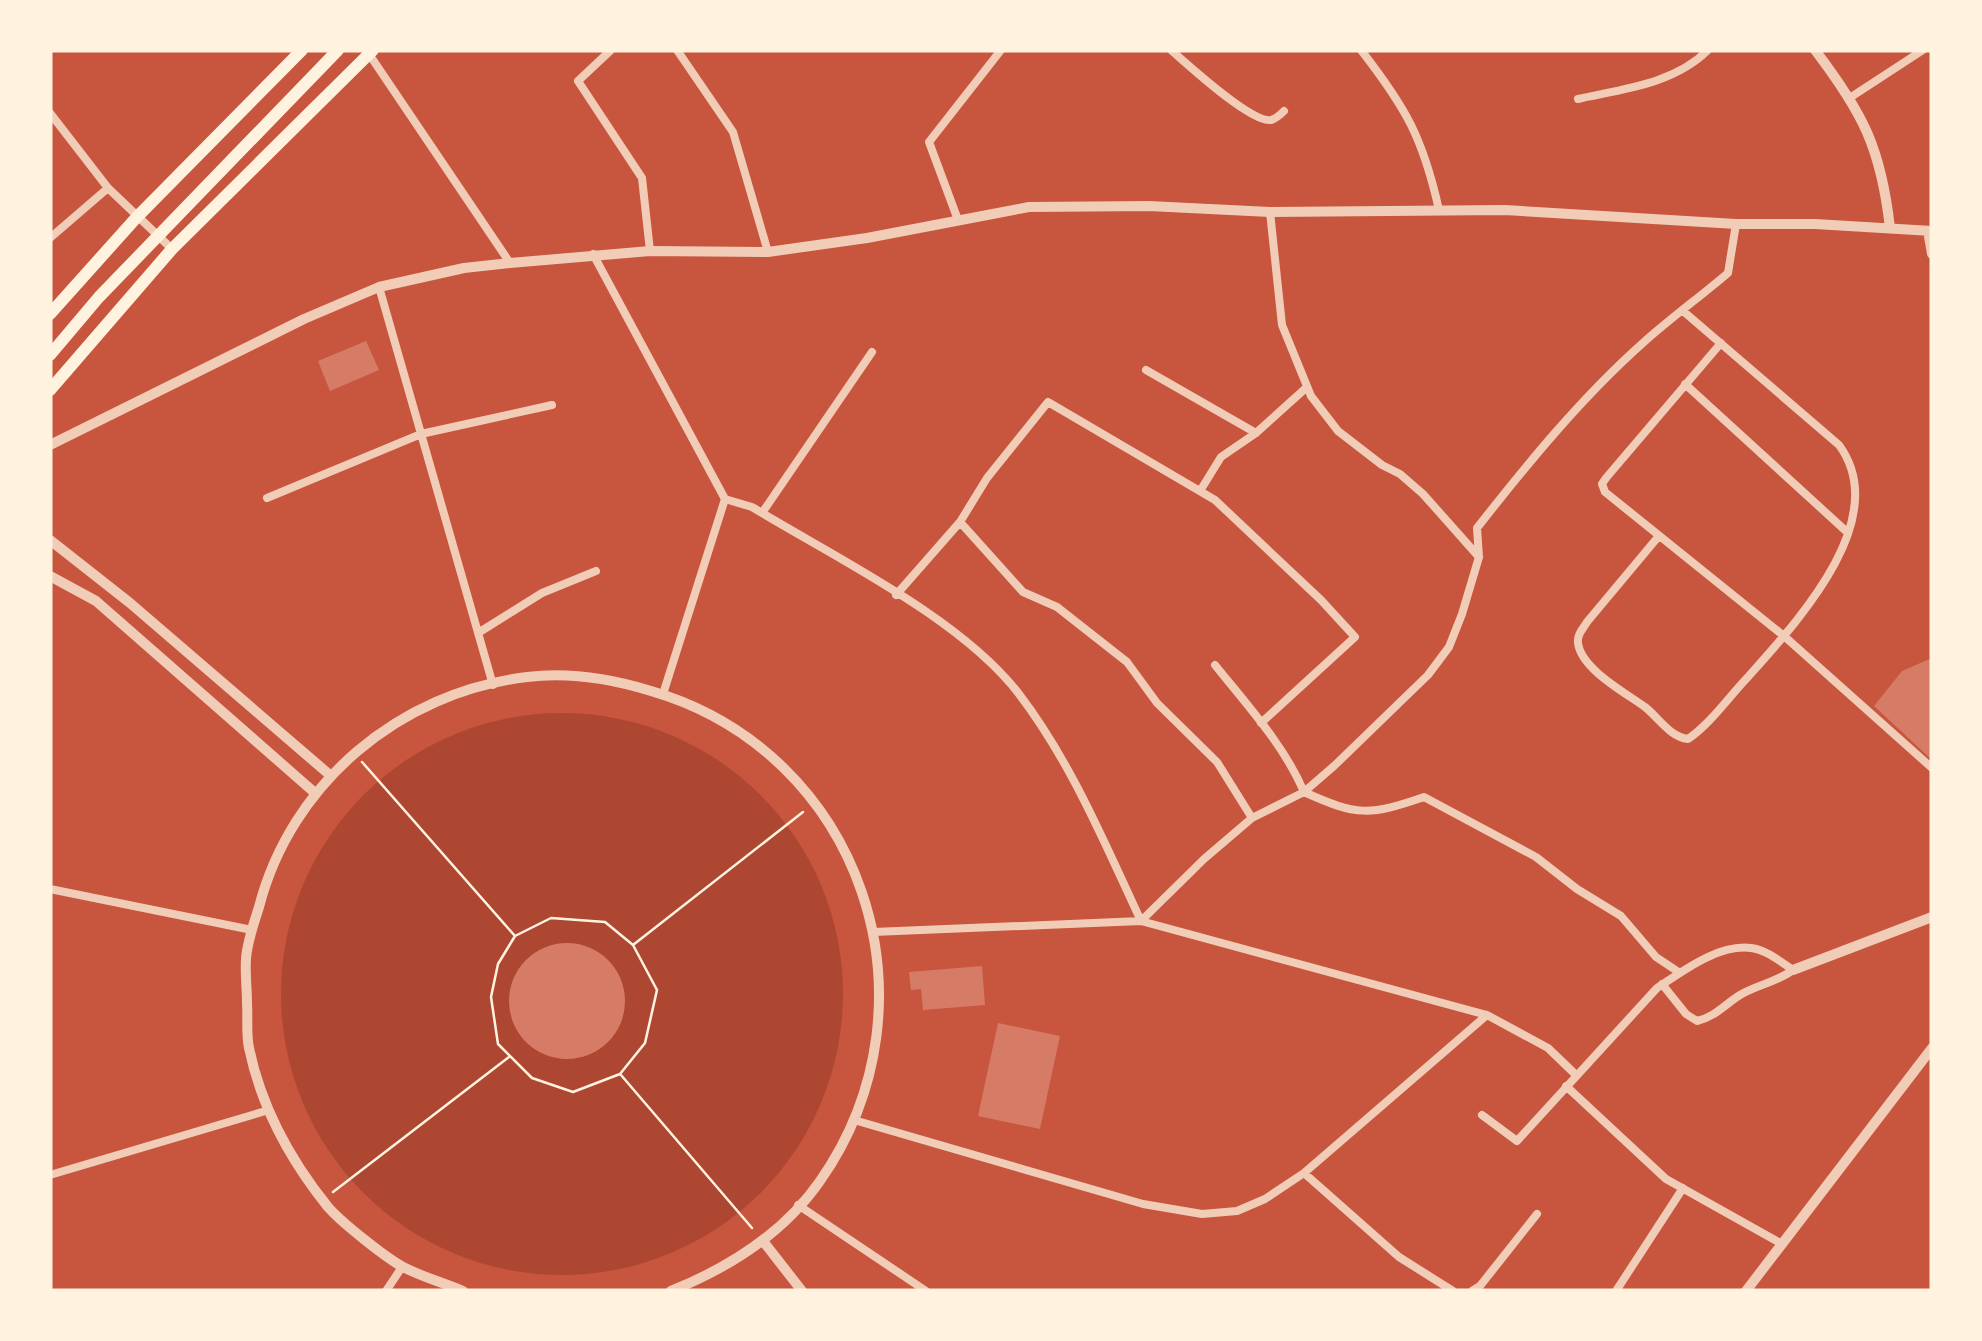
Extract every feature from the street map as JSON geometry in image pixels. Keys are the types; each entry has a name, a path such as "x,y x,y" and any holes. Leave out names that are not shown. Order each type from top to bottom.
{"main road":[{"path":"50,314 136,218 302,50"},
{"path":"50,355 112,284 338,50"},
{"path":"50,390 172,249 371,52"}],"street":[{"path":"611,50 578,81 642,178 650,251"},
{"path":"677,50 733,132 768,252"},
{"path":"958,220 929,142 1001,50"},
{"path":"1170,50 1248,111 1265,120 1273,120 1284,111"},
{"path":"1361,50 1410,119 1428,158 1439,210"},
{"path":"1578,99 1680,72 1708,50"},
{"path":"1815,50 1851,97 1867,127 1884,176 1890,228"},
{"path":"1851,97 1923,50"},
{"path":"371,52 510,263"},
{"path":"50,113 108,188 172,249"},
{"path":"50,135 59,127"},
{"path":"50,238 108,188"},
{"path":"50,446 304,319 379,286 464,268 593,254 768,252 868,238 1029,207 1149,206 1270,212 1439,210 1890,228 1930,231 1932,254"},
{"path":"1270,212 1282,324 1307,387 1338,430 1423,494 1479,556"},
{"path":"1141,921 1252,818 1304,792 1428,675 1449,647 1479,556 1477,528 1520,474 1644,342 1728,273 1736,224"},
{"path":"593,254 726,499 762,513 958,633 1018,692 1077,786 1141,921"},
{"path":"379,286 492,685"},
{"path":"1658,538 1578,635 1578,646 1617,691 1644,706 1678,738 1688,739 1784,636 1840,558 1856,481 1850,460 1839,444 1683,312"},
{"path":"1721,343 1602,484 1604,492 1784,636 1932,768"},
{"path":"762,513 872,352"},
{"path":"1146,370 1256,434"},
{"path":"1685,384 1848,532"},
{"path":"1200,491 1220,458 1256,434 1307,387"},
{"path":"896,594 960,522 986,478 1048,402 1200,491 1234,517 1355,638 1262,723"},
{"path":"267,498 421,434 552,405"},
{"path":"663,694 726,499"},
{"path":"960,522 1023,592 1057,607 1127,662 1157,704 1217,762 1252,818"},
{"path":"50,540 130,603 330,776"},
{"path":"478,633 542,593 596,570"},
{"path":"50,576 96,601 315,793"},
{"path":"1215,666 1262,723 1304,792 1363,813 1383,811 1424,797 1536,857 1621,916 1656,957 1680,973"},
{"path":"463,1291 402,1267 330,1209 277,1134 248,1046 246,955 269,866 330,776 377,733 449,695 528,676 610,678 688,701 758,743 816,802 857,872 878,951 879,1032 859,1111 820,1182 763,1241 711,1275 672,1291"},
{"path":"50,888 252,930"},
{"path":"1662,984 1686,1014 1697,1021 1710,1018 1742,994 1782,979 1794,970 1932,917"},
{"path":"873,932 1141,921 1487,1015 1548,1048 1576,1074"},
{"path":"1482,1115 1518,1142 1662,984 1718,953 1749,948 1794,970"},
{"path":"854,1120 1143,1204 1202,1214 1237,1211 1304,1172 1487,1015"},
{"path":"1746,1291 1932,1048"},
{"path":"1566,1086 1666,1179 1782,1244"},
{"path":"50,1175 270,1110"},
{"path":"1304,1172 1399,1258 1453,1291"},
{"path":"1616,1291 1683,1188"},
{"path":"798,1205 926,1291"},
{"path":"1472,1291 1538,1214"},
{"path":"763,1241 802,1291"},
{"path":"386,1291 402,1267"}],"path":[{"path":"355,754 515,936"},
{"path":"633,945 816,802"},
{"path":"551,918 605,922 633,945 657,990 645,1044 620,1074 573,1092 532,1078 498,1044 491,996 498,964 515,936 551,918"},
{"path":"323,1200 510,1056"},
{"path":"620,1074 763,1241"}],"shaded area":[{"path":"562,713 617,719 669,735 718,761 761,795 795,838 821,887 837,939 843,994 837,1049 821,1101 795,1150 761,1193 718,1227 669,1253 617,1269 562,1275 507,1269 455,1253 406,1227 363,1193 329,1150 303,1101 287,1049 281,994 287,939 303,887 329,838 363,795 406,761 455,735 507,719"}],"building":[{"path":"366,341 379,370 330,391 318,361"},
{"path":"1932,658 1932,760 1874,706 1902,671"},
{"path":"567,943 589,947 608,960 621,979 625,1001 621,1023 608,1042 589,1055 567,1059 545,1055 526,1042 513,1023 509,1001 513,979 526,960 545,947"},
{"path":"982,966 985,1005 923,1010 921,989 911,990 909,972"},
{"path":"998,1023 1060,1036 1040,1129 978,1116"}]}
